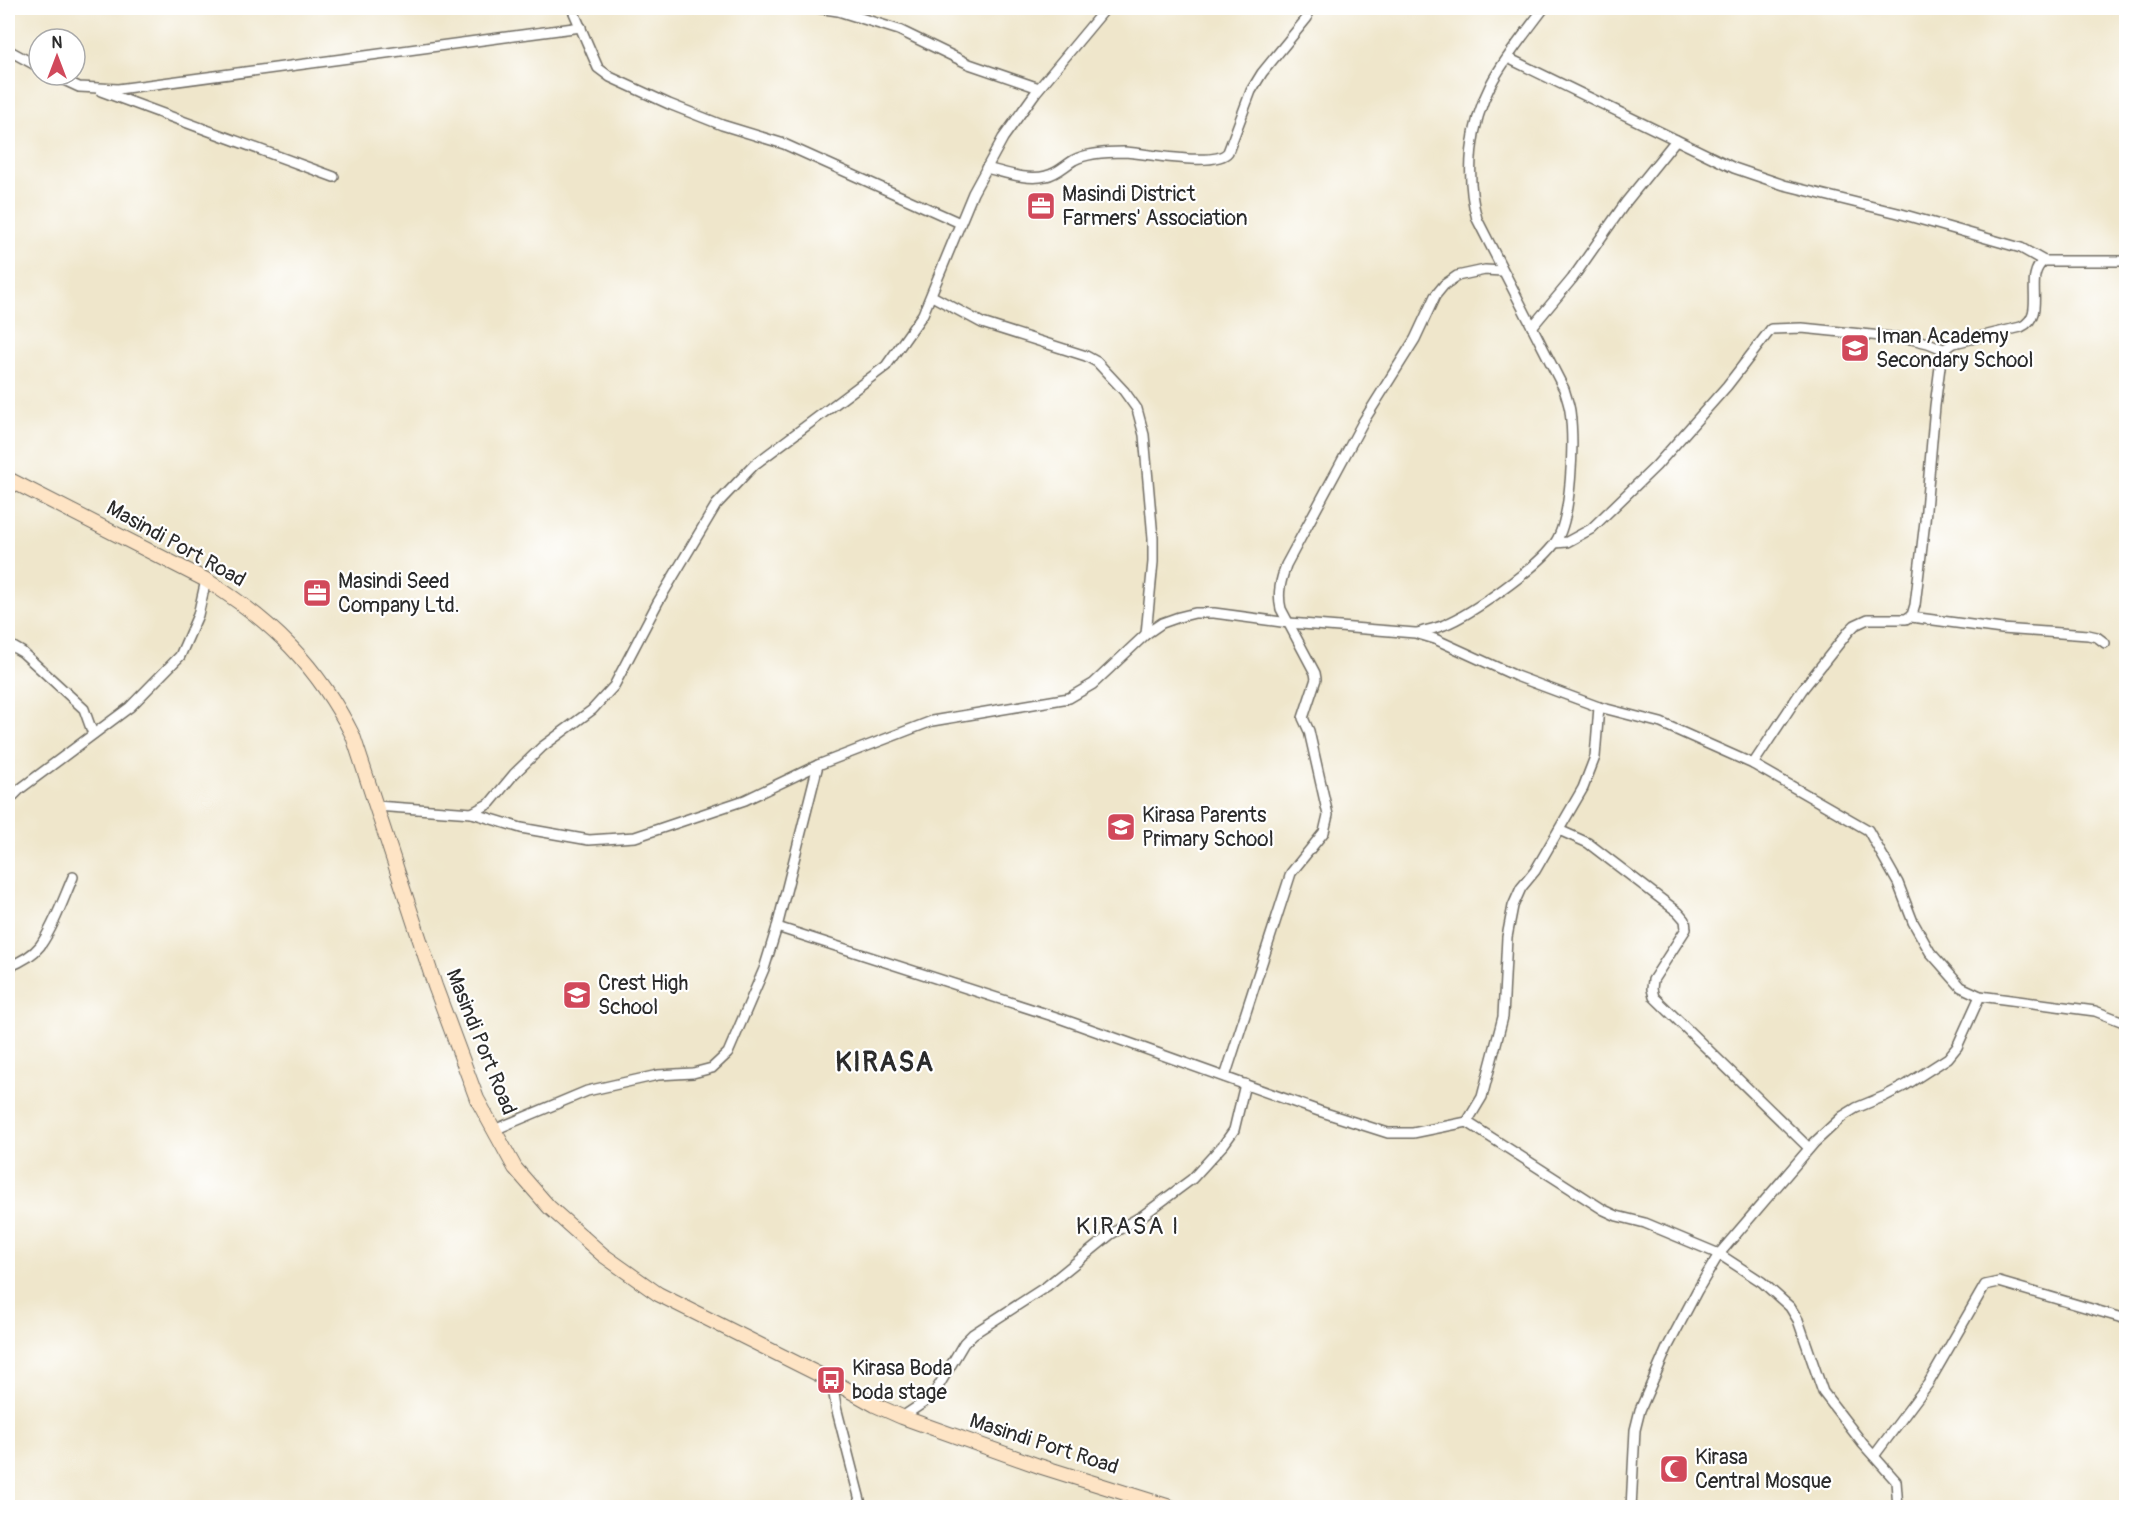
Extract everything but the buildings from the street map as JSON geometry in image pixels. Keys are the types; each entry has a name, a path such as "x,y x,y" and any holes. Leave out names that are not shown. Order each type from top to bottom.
{"main road":[{"name":"Masindi Port Road","path":"8,479 206,580 229,594 263,620 296,650 310,667 341,711 353,736 435,986 477,1099 515,1168 549,1207 603,1255 658,1294 832,1381 874,1405 1039,1466 1173,1508"}],"street":[{"path":"572,8 598,68 610,78 722,125 784,144 960,223"},
{"path":"818,8 838,11 899,30 969,64 1039,88"},
{"path":"472,813 490,802 542,747 592,710 614,686 658,602 711,514 739,479 754,465 886,366 924,314 960,223 1003,138 1039,88 1106,8"},
{"path":"1415,633 1443,625 1468,612 1536,564 1555,543 1563,527 1568,498 1571,452 1571,422 1564,389 1477,219 1471,193 1471,158 1477,116 1492,81 1544,8"},
{"path":"986,168 1042,177 1052,175 1079,158 1100,154 1122,152 1201,160 1223,157 1228,152 1244,106 1256,82 1307,18"},
{"path":"79,87 118,89 580,27"},
{"path":"8,50 27,60"},
{"path":"1508,58 1734,168 1760,178 2021,248 2044,261 2127,261"},
{"path":"96,89 334,177"},
{"path":"1532,327 1572,279 1626,202 1676,140"},
{"path":"1911,617 1917,595 1940,358 1943,349 1954,342 2029,324 2033,315 2036,271 2039,264 2044,261"},
{"path":"1225,1077 1292,873 1324,832 1328,815 1309,731 1303,717 1316,679 1315,673 1288,623 1279,600 1286,564 1363,422 1415,339 1435,296 1444,285 1457,276 1485,270 1502,271"},
{"path":"932,296 982,323 1097,362 1115,380 1137,409 1144,435 1153,538 1146,634"},
{"path":"1555,543 1567,542 1591,529 1656,466 1728,386 1771,330 1802,328 1911,339 1943,349"},
{"path":"8,801 20,789 130,707 180,656 198,615 206,580"},
{"path":"376,806 472,813 521,828 589,840 635,837 745,800 818,765 932,721 1069,698 1093,684 1146,634 1162,623 1195,613 1415,633 1435,639 1516,676 1599,706 1661,723 1753,764 1868,830 1898,883 1913,922 1930,952 1961,987 1980,996 2095,1011 2127,1023"},
{"path":"1753,764 1802,690 1843,637 1855,625 1868,619 1911,617 2002,630 2088,635 2097,637 2104,643"},
{"path":"8,644 22,652 84,709 93,734"},
{"path":"1467,1122 1482,1097 1503,1017 1507,937 1513,906 1521,888 1535,871 1583,788 1595,757 1599,706"},
{"path":"494,1130 587,1091 658,1075 693,1073 712,1068 728,1053 764,969 777,927 818,765"},
{"path":"1559,830 1588,843 1678,912 1685,920 1686,929 1653,980 1654,997 1809,1148"},
{"path":"8,967 38,948 73,877"},
{"path":"777,927 1062,1019 1388,1133 1413,1133 1467,1122 1604,1210 1645,1223 1719,1254 1762,1282 1790,1307 1798,1320 1823,1392 1896,1480 1898,1508"},
{"path":"1631,1508 1635,1430 1640,1410 1672,1338 1719,1254 1809,1148 1843,1116 1906,1085 1948,1058 1957,1047 1980,996"},
{"path":"902,1417 932,1397 964,1343 973,1334 1047,1286 1111,1234 1142,1216 1192,1179 1234,1130 1245,1084"},
{"path":"1874,1456 1928,1384 1985,1285 1999,1282 2127,1319"},
{"path":"832,1381 836,1407 862,1508"}],"place":[{"name":"Masindi District Farmers' Association","path":"1041,206"},
{"name":"Iman Academy Secondary School","path":"1855,348"},
{"name":"Masindi Seed Company Ltd.","path":"317,593"},
{"name":"Kirasa Parents Primary School","path":"1121,827"},
{"name":"Crest High School","path":"577,995"},
{"name":"Kirasa Boda boda stage","path":"831,1380"},
{"name":"Kirasa Central Mosque","path":"1674,1469"}],"district":[{"name":"KIRASA","path":"885,1062"},
{"name":"KIRASA I","path":"1128,1226"}]}
